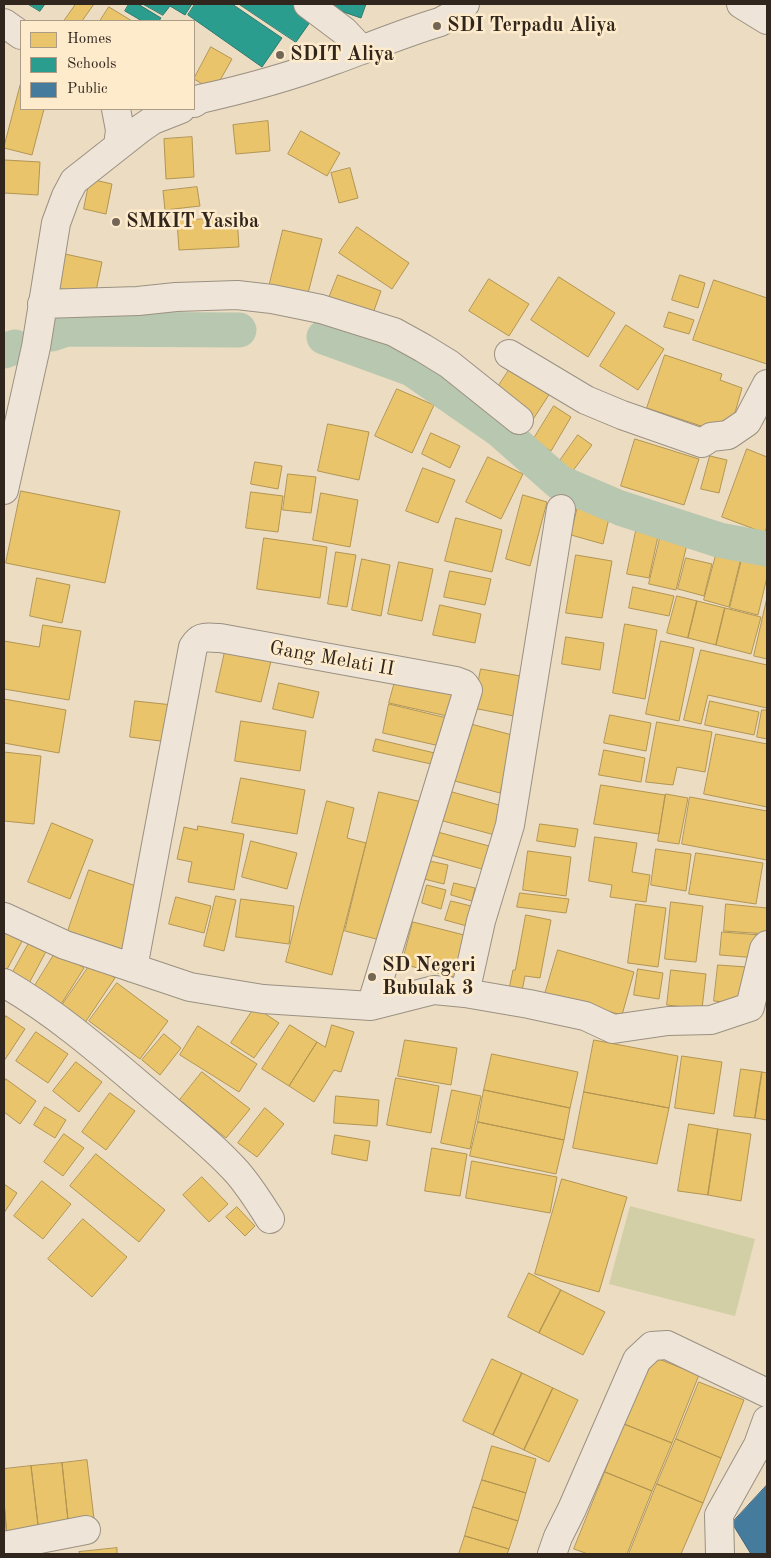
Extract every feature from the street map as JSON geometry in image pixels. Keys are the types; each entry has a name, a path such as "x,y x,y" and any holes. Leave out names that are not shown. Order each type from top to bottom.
{"street":[{"path":"308,4 344,31 362,50"},
{"path":"195,102 281,79 440,22 452,16 465,4"},
{"path":"741,4 767,20"},
{"path":"4,23 20,34"},
{"path":"116,110 120,130 118,146"},
{"path":"4,490 36,347 56,223 66,196 74,181 140,129 153,120 178,110"},
{"path":"42,304 237,295 272,299 321,309 394,332 423,348 449,364 519,420"},
{"path":"509,354 586,400 622,416 702,443 711,437 728,435 757,427 767,384"},
{"path":"465,993 481,921 510,825 561,509"},
{"name":"Gang Melati II","path":"133,968 193,647 202,638 220,638 456,681 464,684 468,690 371,1006"},
{"path":"4,917 65,945 190,987 263,999 371,1006 434,990 465,993 585,1016 613,1029 668,1021 711,1020 759,1012 764,949 767,945"},
{"path":"4,983 43,1009 115,1063 212,1149 247,1184 270,1219"},
{"path":"552,1554 637,1360 652,1346 667,1345 767,1393"},
{"path":"720,1554 719,1515 758,1445 767,1420"},
{"path":"4,1546 86,1530"}],"shaded area":[{"path":"630,1206 755,1239 735,1316 609,1284"}],"building: Homes":[{"path":"76,4 94,4 83,20 65,20"},
{"path":"109,7 130,20 101,20"},
{"path":"211,47 232,59 214,91 195,80"},
{"path":"20,86 20,110 44,110 32,155 4,148"},
{"path":"268,121 270,151 236,154 233,125"},
{"path":"301,131 340,153 327,176 288,154"},
{"path":"192,137 194,177 166,179 164,139"},
{"path":"5,160 40,162 38,195 4,193"},
{"path":"350,168 358,198 339,203 331,173"},
{"path":"90,179 112,184 106,214 84,209"},
{"path":"197,187 200,206 165,210 163,191"},
{"path":"237,217 239,247 179,250 177,221"},
{"path":"357,227 409,263 392,289 339,253"},
{"path":"283,230 322,239 306,301 268,291"},
{"path":"65,254 102,262 95,296 57,288"},
{"path":"338,275 381,291 371,319 327,303"},
{"path":"680,275 705,283 698,308 672,300"},
{"path":"559,277 615,313 588,357 531,320"},
{"path":"489,279 529,304 509,336 469,311"},
{"path":"714,280 767,298 767,364 693,340"},
{"path":"669,312 694,320 689,334 664,327"},
{"path":"626,325 664,349 638,390 600,366"},
{"path":"665,355 722,374 720,380 742,388 731,427 704,427 647,408"},
{"path":"513,364 552,390 532,421 492,396"},
{"path":"397,389 434,405 412,453 375,436"},
{"path":"554,406 571,417 551,451 533,440"},
{"path":"328,424 369,432 359,480 318,471"},
{"path":"431,433 460,446 450,468 422,454"},
{"path":"578,435 592,445 572,472 559,462"},
{"path":"635,439 699,459 684,505 621,486"},
{"path":"747,449 767,457 767,525 765,533 722,517"},
{"path":"710,456 727,460 719,493 701,489"},
{"path":"488,457 523,474 501,519 466,502"},
{"path":"255,462 282,466 278,489 251,484"},
{"path":"423,468 455,480 438,523 406,511"},
{"path":"288,474 316,477 311,513 283,510"},
{"path":"21,491 120,511 105,583 6,563"},
{"path":"251,492 283,496 278,532 246,528"},
{"path":"321,493 358,500 350,547 313,540"},
{"path":"523,495 547,502 530,566 506,559"},
{"path":"578,506 610,514 603,544 571,535"},
{"path":"456,518 502,530 492,572 445,561"},
{"path":"636,531 658,536 649,578 627,574"},
{"path":"661,534 688,540 676,590 649,584"},
{"path":"264,538 327,547 320,598 257,589"},
{"path":"719,544 743,550 729,607 704,600"},
{"path":"336,552 356,555 347,607 328,604"},
{"path":"576,555 612,561 602,618 566,613"},
{"path":"686,558 712,564 704,596 678,589"},
{"path":"362,559 390,565 381,616 352,610"},
{"path":"742,559 767,565 767,577 758,615 730,608"},
{"path":"399,562 433,569 422,621 388,614"},
{"path":"450,571 491,579 485,605 444,597"},
{"path":"37,578 70,585 62,623 30,616"},
{"path":"633,587 674,596 669,616 629,608"},
{"path":"677,596 697,601 688,638 667,633"},
{"path":"767,598 767,659 754,656"},
{"path":"697,601 725,608 716,645 688,638"},
{"path":"440,605 481,614 475,643 433,635"},
{"path":"725,608 761,617 751,654 716,645"},
{"path":"625,624 657,630 645,699 613,693"},
{"path":"43,625 81,631 69,700 4,689 4,641 39,647"},
{"path":"566,637 604,643 600,670 562,664"},
{"path":"661,641 694,648 679,721 646,714"},
{"path":"226,647 272,657 261,702 216,692"},
{"path":"701,650 767,665 767,708 708,695 701,724 684,720"},
{"path":"481,669 526,677 519,717 473,708"},
{"path":"396,678 462,693 456,718 389,703"},
{"path":"279,683 319,692 313,718 273,709"},
{"path":"4,699 66,710 59,753 4,743"},
{"path":"135,701 173,705 168,742 130,737"},
{"path":"710,701 759,712 754,735 705,725"},
{"path":"389,704 451,719 444,747 383,733"},
{"path":"762,710 767,710 767,739 757,737"},
{"path":"610,715 651,723 646,751 604,743"},
{"path":"241,721 306,731 300,771 235,761"},
{"path":"657,722 712,732 705,772 677,767 673,785 646,782"},
{"path":"467,723 516,736 500,793 451,780"},
{"path":"716,734 767,744 767,807 704,794"},
{"path":"376,739 443,755 440,766 373,751"},
{"path":"604,750 645,758 641,782 599,775"},
{"path":"4,752 41,756 34,824 4,821"},
{"path":"241,778 305,790 297,834 232,823"},
{"path":"601,785 665,795 659,834 594,824"},
{"path":"445,790 510,808 502,837 436,819"},
{"path":"379,792 422,802 388,942 345,931"},
{"path":"666,794 688,798 679,844 658,841"},
{"path":"690,797 767,811 767,860 682,844"},
{"path":"327,801 354,808 347,838 366,843 332,975 286,962"},
{"path":"52,823 93,840 70,899 28,882"},
{"path":"540,824 578,829 575,847 537,841"},
{"path":"198,826 244,834 234,890 188,882 192,862 177,859 184,827 197,830"},
{"path":"434,831 500,849 493,872 427,854"},
{"path":"595,837 637,843 632,872 650,875 646,902 610,897 612,885 589,881"},
{"path":"251,841 297,853 287,889 242,877"},
{"path":"656,849 691,854 686,891 651,885"},
{"path":"528,851 571,857 566,896 523,890"},
{"path":"696,853 763,863 756,904 689,894"},
{"path":"425,860 448,865 444,884 420,878"},
{"path":"89,870 142,888 122,949 68,931"},
{"path":"454,883 475,888 472,901 451,895"},
{"path":"427,885 446,890 441,909 422,903"},
{"path":"520,893 569,899 566,913 517,907"},
{"path":"216,896 236,900 224,951 204,946"},
{"path":"176,897 211,906 204,933 169,924"},
{"path":"241,899 294,906 289,944 236,937"},
{"path":"451,901 479,908 474,928 445,920"},
{"path":"671,902 703,906 696,962 665,959"},
{"path":"636,904 666,908 658,967 628,963"},
{"path":"726,904 767,908 767,934 724,931"},
{"path":"526,915 551,920 540,978 525,976 522,991 509,989 513,970 515,970"},
{"path":"413,922 472,937 461,979 402,964"},
{"path":"4,927 27,932 4,975"},
{"path":"722,932 760,935 758,958 720,955"},
{"path":"33,936 50,944 26,989 9,979"},
{"path":"57,950 84,968 58,1009 31,992"},
{"path":"558,950 634,972 622,1015 545,994"},
{"path":"92,962 115,978 80,1030 56,1014"},
{"path":"718,965 747,967 743,1004 714,1001"},
{"path":"638,969 663,973 659,999 634,995"},
{"path":"671,970 706,974 702,1009 667,1005"},
{"path":"117,983 168,1021 140,1059 89,1021"},
{"path":"255,1007 279,1023 254,1058 231,1043"},
{"path":"6,1016 25,1029 4,1061 4,1020"},
{"path":"290,1025 317,1042 289,1086 262,1069"},
{"path":"332,1025 354,1032 341,1072 334,1070 314,1102 289,1086 317,1042 325,1047"},
{"path":"198,1026 257,1064 239,1092 180,1055"},
{"path":"36,1032 68,1054 48,1083 16,1061"},
{"path":"164,1034 181,1048 160,1075 142,1060"},
{"path":"405,1040 457,1048 451,1085 398,1076"},
{"path":"594,1040 678,1056 669,1108 584,1092"},
{"path":"492,1054 578,1072 570,1108 484,1090"},
{"path":"682,1056 722,1062 714,1114 675,1108"},
{"path":"76,1062 102,1082 79,1112 53,1091"},
{"path":"741,1069 762,1072 755,1118 734,1116"},
{"path":"202,1072 250,1109 226,1138 179,1101"},
{"path":"762,1072 767,1073 767,1120 755,1118"},
{"path":"396,1078 439,1086 431,1133 387,1125"},
{"path":"6,1079 36,1101 20,1124 4,1112 4,1083"},
{"path":"452,1090 481,1096 470,1149 441,1143"},
{"path":"484,1090 570,1108 564,1140 478,1122"},
{"path":"584,1092 669,1108 657,1164 573,1148"},
{"path":"110,1093 135,1111 106,1150 82,1132"},
{"path":"336,1096 379,1100 377,1126 334,1123"},
{"path":"45,1107 66,1120 55,1138 34,1125"},
{"path":"265,1108 284,1124 257,1157 238,1143"},
{"path":"478,1122 564,1140 556,1174 470,1156"},
{"path":"689,1124 718,1129 708,1195 678,1191"},
{"path":"718,1129 751,1134 741,1201 708,1195"},
{"path":"64,1134 84,1148 63,1176 44,1162"},
{"path":"335,1135 370,1141 367,1161 332,1154"},
{"path":"432,1148 467,1154 460,1196 425,1191"},
{"path":"96,1154 165,1210 139,1242 70,1186"},
{"path":"472,1161 557,1177 550,1213 466,1198"},
{"path":"202,1177 228,1204 209,1222 183,1195"},
{"path":"562,1179 627,1197 599,1292 535,1274"},
{"path":"42,1181 71,1204 43,1239 14,1216"},
{"path":"4,1184 17,1193 4,1213"},
{"path":"237,1207 255,1226 245,1236 226,1217"},
{"path":"83,1219 127,1257 92,1297 48,1259"},
{"path":"529,1273 561,1290 539,1333 508,1317"},
{"path":"561,1290 605,1312 583,1355 539,1333"},
{"path":"651,1356 699,1375 672,1443 624,1424"},
{"path":"492,1359 522,1373 493,1435 463,1421"},
{"path":"522,1373 553,1388 524,1450 493,1435"},
{"path":"699,1382 744,1400 721,1458 676,1439"},
{"path":"553,1388 578,1400 549,1462 524,1450"},
{"path":"624,1424 672,1443 652,1491 605,1472"},
{"path":"676,1439 721,1458 703,1503 657,1484"},
{"path":"492,1446 536,1459 526,1493 482,1480"},
{"path":"87,1460 95,1527 69,1530 62,1463"},
{"path":"62,1463 69,1530 39,1533 31,1466"},
{"path":"31,1466 39,1533 7,1537 4,1469"},
{"path":"605,1472 652,1491 627,1554 588,1554 574,1549"},
{"path":"482,1480 526,1493 518,1521 473,1507"},
{"path":"657,1484 703,1503 681,1554 629,1554"},
{"path":"4,1501 7,1537 4,1537"},
{"path":"473,1507 518,1521 509,1549 465,1536"},
{"path":"465,1536 509,1549 507,1554 459,1554"},
{"path":"117,1548 117,1554 80,1554 79,1552"}],"building: Schools":[{"path":"28,4 45,4 40,11"},
{"path":"129,4 138,4 161,18 160,20 140,20 125,11"},
{"path":"143,4 192,4 185,15 170,6 163,15"},
{"path":"195,4 232,4 282,38 262,67 188,15"},
{"path":"239,4 293,4 313,18 296,42"},
{"path":"330,4 366,4 361,18 329,7"}],"building: Public":[{"path":"767,1485 767,1554 751,1554 732,1523"}],"waterway":[{"path":"52,334 67,329 239,330"},
{"path":"324,337 412,369 500,430 559,482 620,508 719,540 767,549"},
{"path":"4,351 15,347"}],"place":[{"name":"SDI Terpadu Aliya","path":"437,26"},
{"name":"SDIT Aliya","path":"280,55"},
{"name":"SMKIT Yasiba","path":"116,222"},
{"name":"SD Negeri Bubulak 3","path":"372,977"}]}
